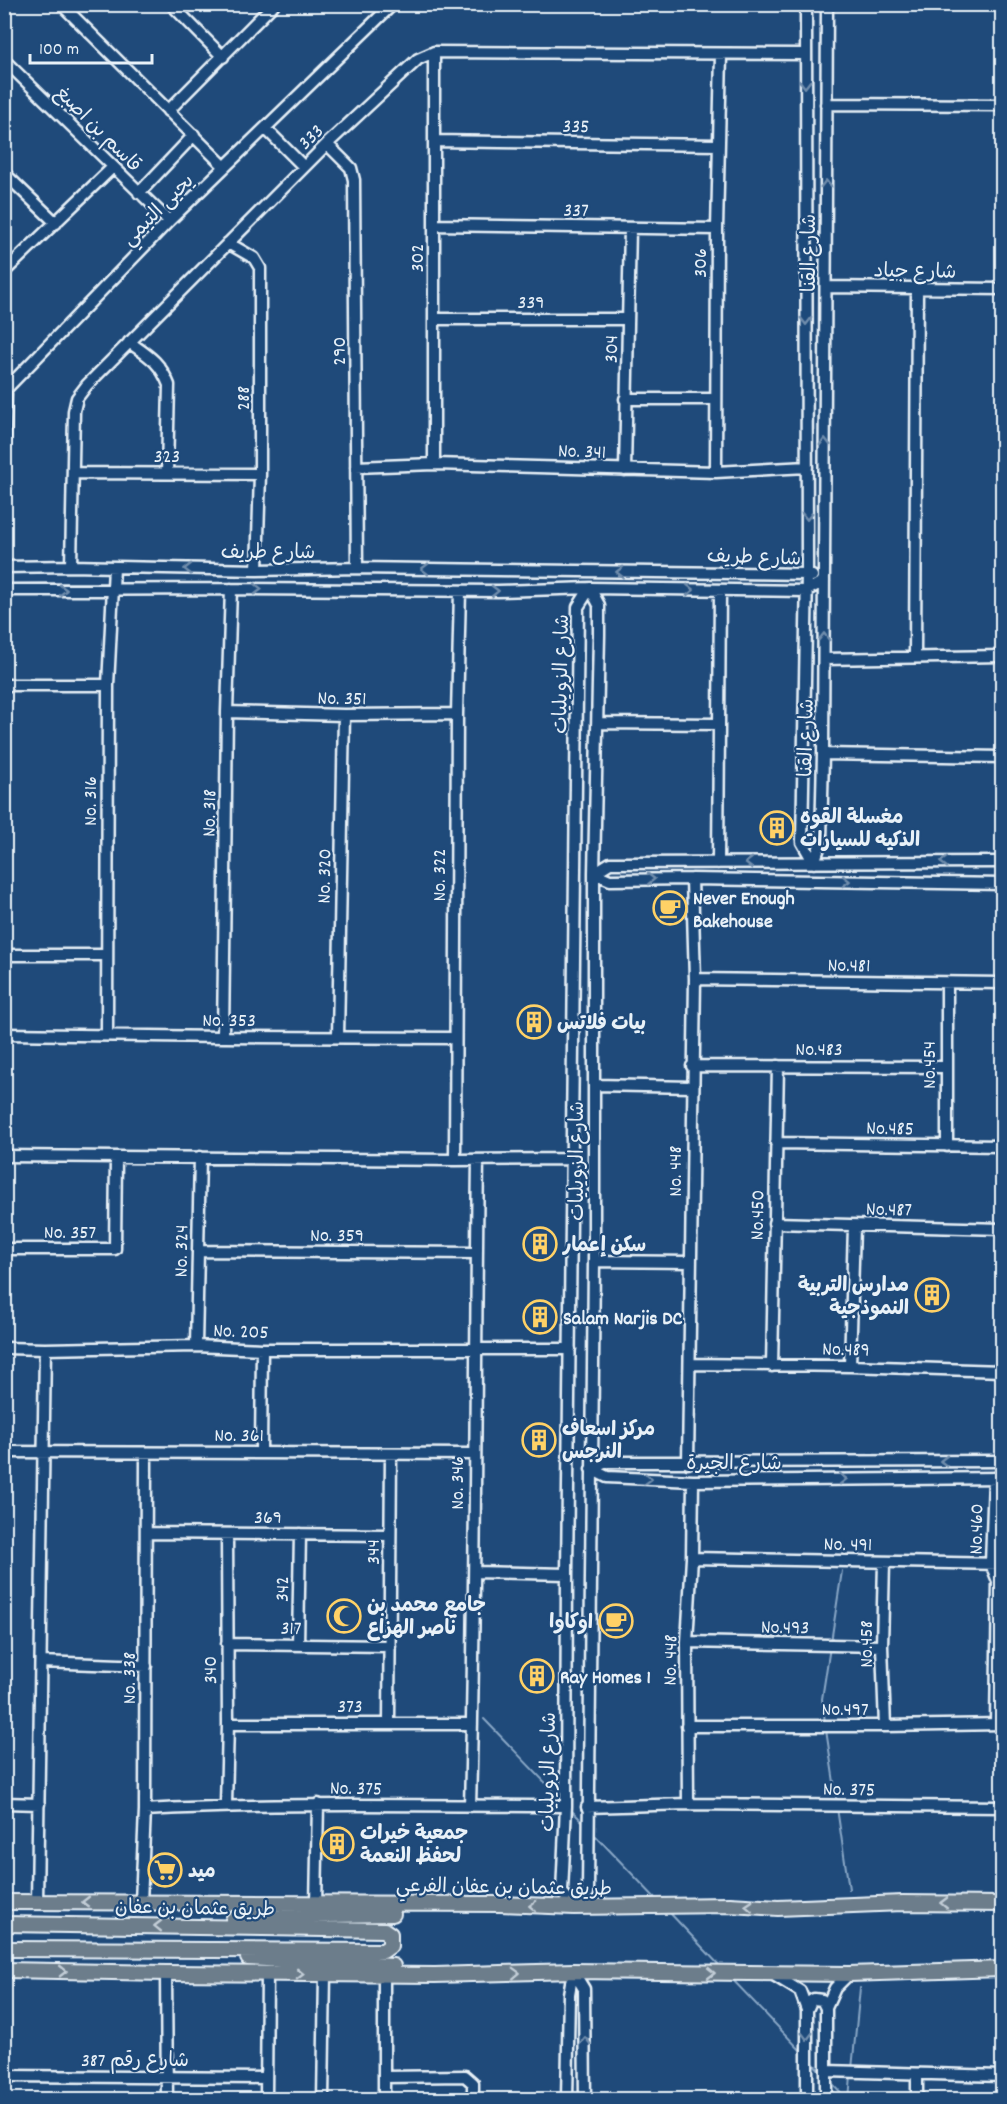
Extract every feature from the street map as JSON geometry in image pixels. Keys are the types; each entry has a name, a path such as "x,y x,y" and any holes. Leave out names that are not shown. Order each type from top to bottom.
{"main road":[{"name":"طريق عثمان بن عفان الفرعي","path":"4,1904 141,1902 316,1905 500,1904 574,1907 730,1905 778,1908 903,1903 1002,1904"},
{"path":"183,1927 263,1916 423,1913 500,1904"},
{"name":"طريق عثمان بن عفان","path":"4,1924 384,1930 390,1934 391,1940 390,1946 383,1951 129,1948"},
{"path":"4,1949 129,1948 212,1956 398,1966 481,1975"},
{"path":"4,1970 481,1975 573,1971 849,1974 1002,1970"}],"street":[{"path":"61,4 225,167"},
{"path":"171,4 223,57"},
{"path":"168,111 274,4"},
{"name":"يحيى التيمي","path":"4,467 5,389 169,221 393,4"},
{"name":"شارع القنا","path":"806,4 807,574 802,842 814,863"},
{"name":"شارع القنا","path":"814,863 821,842 824,754 826,4"},
{"path":"434,52 805,54"},
{"name":"302","path":"434,52 434,464"},
{"name":"333","path":"71,566 74,411 77,398 129,342 327,144 418,59 434,52"},
{"name":"306","path":"716,472 720,55"},
{"name":"قاسم بن اصبغ","path":"4,60 169,221"},
{"path":"826,104 1002,105"},
{"path":"266,129 304,167"},
{"path":"139,193 194,135"},
{"name":"335","path":"434,141 718,145"},
{"name":"290","path":"327,144 351,168 354,180 357,568"},
{"path":"4,272 113,167"},
{"path":"4,173 56,223"},
{"name":"337","path":"434,225 717,229"},
{"name":"304","path":"625,470 630,228"},
{"name":"288","path":"228,243 254,258 260,268 260,474 257,570"},
{"name":"شارع جياد","path":"826,287 1002,289"},
{"path":"915,657 917,288"},
{"name":"339","path":"434,318 628,319"},
{"path":"129,342 154,358 164,371 169,385 167,473"},
{"path":"626,399 716,399"},
{"name":"No. 341","path":"356,467 434,464 716,472 807,467"},
{"name":"323","path":"74,473 260,474"},
{"name":"شارع طريف","path":"4,567 257,570 357,568 807,574 824,581"},
{"name":"No. 316","path":"106,1035 108,685 114,568"},
{"name":"شارع طريف","path":"4,590 460,591 590,588 806,591 824,581"},
{"name":"شارع الزويليات","path":"590,588 598,605 594,873 594,1261 587,1807 588,1893 574,1907 562,1892 566,1806 578,607 590,588"},
{"name":"No. 318","path":"223,1037 227,712 231,589"},
{"name":"No. 322","path":"455,1160 454,1038 460,591"},
{"path":"718,863 720,591"},
{"path":"824,659 1002,656"},
{"path":"4,685 108,685"},
{"name":"No. 351","path":"227,712 344,715 457,714"},
{"name":"No. 320","path":"338,1037 344,715"},
{"path":"597,723 719,724"},
{"path":"824,754 1002,757"},
{"path":"594,873 610,863 1002,862"},
{"path":"594,873 610,880 692,879 1002,884"},
{"name":"No. 448","path":"688,1463 695,979 692,879"},
{"path":"4,956 107,955"},
{"name":"No.481","path":"695,979 1002,983"},
{"name":"No.454","path":"947,984 947,1146"},
{"name":"No. 353","path":"4,1034 454,1038"},
{"name":"No.483","path":"692,1066 946,1067"},
{"name":"No.450","path":"772,1366 778,1066"},
{"path":"595,1085 692,1087"},
{"name":"No.485","path":"776,1143 1002,1146"},
{"path":"4,1156 571,1159"},
{"name":"No. 357","path":"4,1249 115,1249 116,1157"},
{"name":"No. 324","path":"196,1346 200,1157"},
{"name":"No. 346","path":"470,1806 475,1572 474,1454 478,1160"},
{"name":"No.487","path":"774,1223 1002,1229"},
{"path":"850,1366 854,1226"},
{"name":"No. 359","path":"198,1251 476,1253"},
{"path":"594,1261 691,1263"},
{"name":"No. 205","path":"4,1348 196,1346 262,1349 570,1349"},
{"path":"36,1903 45,1349"},
{"path":"261,1452 262,1349"},
{"name":"No.489","path":"690,1364 1002,1371"},
{"name":"No. 361","path":"4,1452 474,1454"},
{"name":"No. 338","path":"141,1902 146,1810 146,1453"},
{"name":"344","path":"389,1723 391,1454"},
{"name":"شارع الجيرة","path":"591,1469 607,1462 1002,1461"},
{"name":"شارع الجيرة","path":"591,1469 607,1477 693,1481 998,1478"},
{"name":"No.460","path":"998,1478 999,1724"},
{"name":"No. 448","path":"687,1804 687,1642 692,1558 693,1481"},
{"name":"369","path":"146,1533 390,1535"},
{"name":"340","path":"226,1534 228,1724 226,1805"},
{"name":"342","path":"298,1645 300,1534"},
{"name":"No. 491","path":"692,1558 997,1564"},
{"name":"No.458","path":"884,1562 882,1646 885,1726"},
{"path":"475,1572 567,1574"},
{"name":"No.493","path":"687,1642 882,1646"},
{"name":"317","path":"227,1644 390,1646"},
{"path":"41,1662 146,1666"},
{"name":"373","path":"228,1724 472,1724"},
{"name":"No.497","path":"687,1726 999,1724"},
{"path":"4,1803 39,1804"},
{"path":"316,1905 318,1804"},
{"name":"No. 375","path":"146,1810 226,1805 318,1804 566,1806"},
{"name":"No. 375","path":"587,1807 687,1804 1002,1807"},
{"path":"567,2100 569,1994 573,1971"},
{"path":"573,1971 584,1989 585,2100"},
{"path":"166,1973 167,2100"},
{"path":"266,2100 267,1974"},
{"path":"323,2100 325,1974"},
{"path":"772,1974 800,1991 807,2010 807,2100"},
{"path":"826,2100 826,2008 835,1988 849,1974"},
{"path":"384,1975 384,2100"},
{"path":"807,2010 814,1999 822,2000 826,2008"},
{"path":"826,2071 1002,2076"},
{"path":"916,2100 917,2074"},
{"name":"شارع رقم 387","path":"4,2076 266,2078"},
{"path":"384,2077 465,2076 473,2083 473,2100"}],"waterway":[{"path":"831,1642 842,1571"},
{"path":"825,1722 822,1699 830,1647"},
{"path":"484,1719 561,1799"},
{"path":"826,1730 837,1802"},
{"path":"569,1808 584,1823"},
{"path":"837,1808 849,1889"},
{"path":"592,1832 658,1901"},
{"path":"669,1912 721,1967"},
{"path":"731,1978 804,2054"},
{"path":"852,2069 860,1988"},
{"path":"812,2062 822,2073"},
{"path":"849,2100 851,2075"},
{"path":"831,2082 848,2100"}],"place":[{"name":"مغسلة القوه الذكيه للسيارات","path":"777,828"},
{"name":"Never Enough Bakehouse","path":"670,908"},
{"name":"بيات فلاتس","path":"534,1022"},
{"name":"سكن إعمار","path":"540,1244"},
{"name":"مدارس التربية النموذجية","path":"932,1295"},
{"name":"Salam Narjis DC","path":"540,1317"},
{"name":"مركز اسعاف النرجس","path":"539,1440"},
{"name":"جامع محمد بن ناصر الهزاع","path":"344,1616"},
{"name":"اوكاوا","path":"616,1621"},
{"name":"Ray Homes 1","path":"537,1676"},
{"name":"جمعية خيرات لحفظ النعمة","path":"337,1844"},
{"name":"ميد","path":"165,1870"}]}
